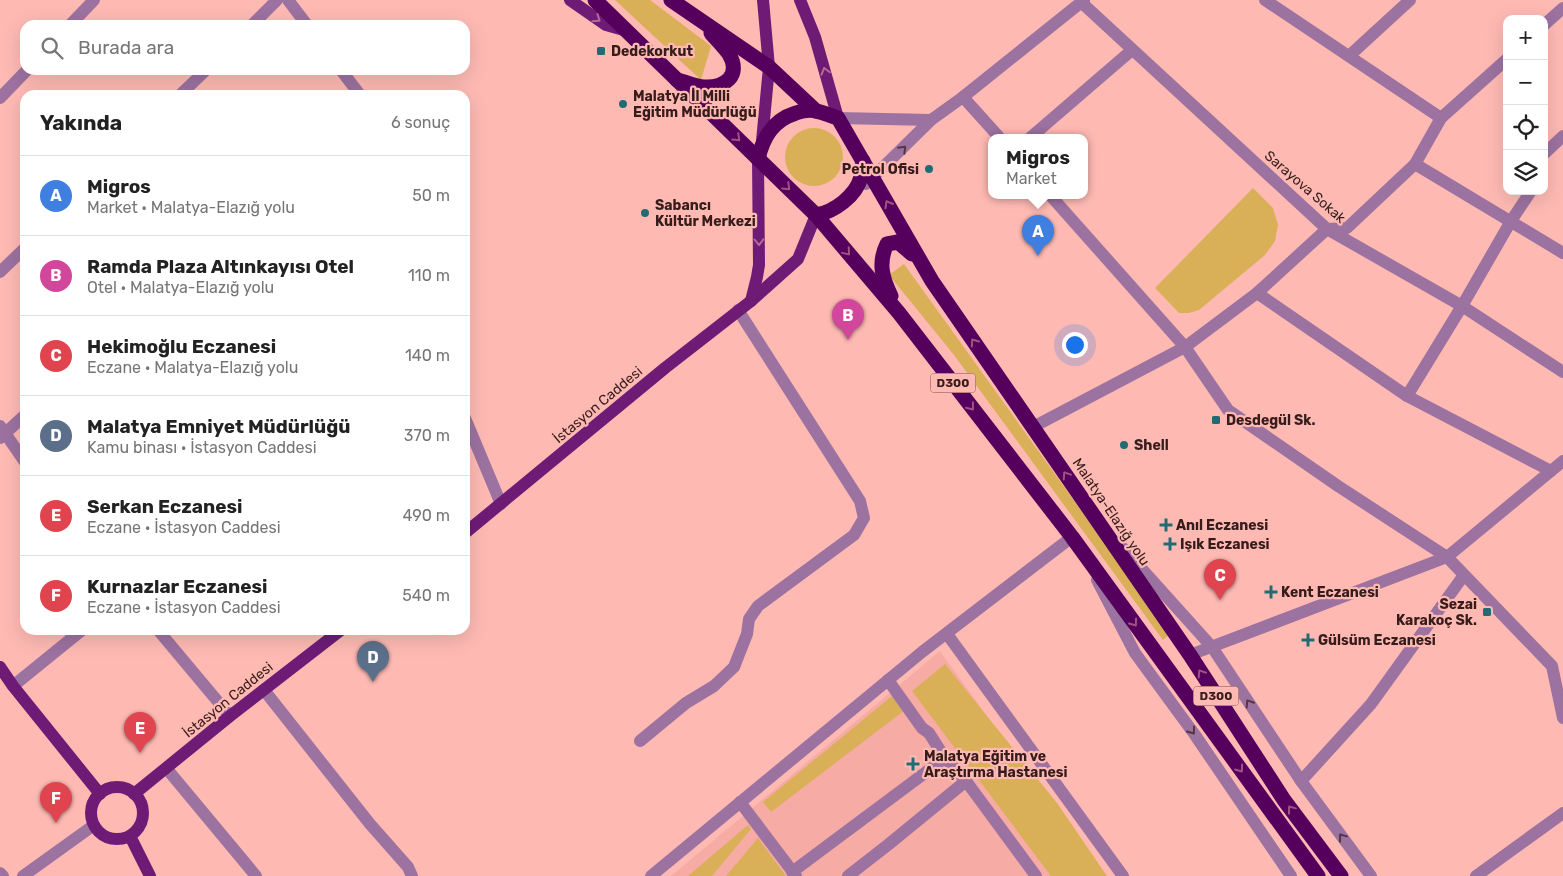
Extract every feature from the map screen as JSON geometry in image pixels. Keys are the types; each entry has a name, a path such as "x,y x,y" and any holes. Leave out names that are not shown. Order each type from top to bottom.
{"highway":[{"path":"595,0 627,30 676,79 758,159 816,215 827,213 854,193 861,178 863,161 838,118 815,110 786,116 772,126 762,141 758,159"},
{"path":"671,0 770,67 815,110"},
{"path":"676,79 713,87 730,79 733,73 733,63 729,54 698,18"},
{"name":"Malatya-Elazığ yolu","path":"863,161 932,281 1190,655 1284,800 1341,876"},
{"name":"D300","path":"816,215 899,313 1072,537 1318,876"},
{"path":"899,313 881,268 882,254 887,244 898,242 910,250 932,281"}],"main road":[{"path":"570,0 606,25 627,30"},
{"path":"762,141 770,67 763,0"},
{"path":"800,0 815,37 838,118"},
{"path":"751,301 759,264 758,159"},
{"name":"İstasyon Caddesi","path":"470,529 658,374 751,301 798,260 816,215"},
{"name":"İstasyon Caddesi","path":"134,794 335,635"},
{"path":"0,667 13,686 100,794"},
{"path":"116,787 124,788 134,794 142,806 143,814 137,830 130,836 122,839 106,837 99,832 94,826 91,817 91,808 94,800 107,789 116,787"},
{"path":"130,836 150,876"}],"street":[{"path":"75,20 94,0"},
{"path":"257,20 277,0"},
{"path":"288,0 303,20"},
{"path":"1265,0 1442,118"},
{"path":"1349,56 1410,0"},
{"path":"854,193 873,179 931,120 963,97 1082,1"},
{"name":"Sarayova Sokak","path":"1082,1 1132,50 1327,229 1462,306 1563,372"},
{"path":"1548,21 1563,8"},
{"path":"1034,134 1132,50"},
{"path":"1033,427 1185,347 1256,293 1327,229 1346,228 1415,164 1442,118 1506,60"},
{"path":"0,98 22,75"},
{"path":"185,90 201,75"},
{"path":"345,75 356,90"},
{"path":"963,97 996,134"},
{"path":"838,118 931,120"},
{"path":"1548,150 1563,136"},
{"path":"1415,164 1563,253"},
{"path":"1407,396 1528,195"},
{"path":"1054,199 1185,347 1228,410 1447,558 1552,666 1563,674"},
{"path":"0,272 20,253"},
{"path":"1256,293 1407,396 1551,471"},
{"path":"640,742 686,703 714,686 734,667 747,634 749,619 758,606 854,535 864,518 860,500 738,310"},
{"path":"20,419 2,432 20,455"},
{"path":"470,430 501,504"},
{"path":"1190,655 1447,558 1563,461"},
{"path":"1094,516 1212,646 1301,781 1371,876"},
{"path":"651,876 888,680 1072,537"},
{"path":"1085,556 1135,653 1195,735 1291,876"},
{"path":"1301,781 1371,704 1464,575"},
{"path":"947,634 1123,876"},
{"path":"13,686 76,635"},
{"path":"162,635 230,716"},
{"path":"1552,666 1563,713"},
{"path":"888,680 922,728 929,733 945,758 966,781 1028,874"},
{"path":"264,690 370,824 408,867 412,876"},
{"path":"740,802 794,874 945,758"},
{"path":"167,769 256,876"},
{"path":"848,876 966,781"},
{"path":"1476,876 1563,813"},
{"path":"25,876 94,826"},
{"path":"0,872 3,876"}],"shaded area":[{"path":"615,0 650,0 711,46 701,80"},
{"path":"814,128 825,130 835,136 841,146 843,157 841,168 835,178 825,184 814,186 803,184 793,178 787,168 785,157 787,146 793,136 803,130"},
{"path":"1253,188 1273,208 1278,225 1275,241 1265,255 1199,310 1179,313 1155,288"},
{"path":"904,264 1170,634 1163,640 954,355 889,275"},
{"name":"Malatya Eğitim ve Araştırma Hastanesi","path":"940,651 1102,876 671,876"},
{"path":"945,664 1057,803 1107,876 1051,876 912,691"},
{"path":"892,696 905,710 771,812 763,802"},
{"path":"748,825 751,829 712,876 688,876"},
{"path":"758,838 786,876 726,876"}],"place":[{"name":"Dedekorkut","path":"601,51"},
{"name":"Malatya İl Milli Eğitim Müdürlüğü","path":"623,104"},
{"name":"Petrol Ofisi","path":"929,169"},
{"name":"Sabancı Kültür Merkezi","path":"645,213"},
{"name":"Migros","path":"1038,256"},
{"name":"Ramda Plaza Altınkayısı Otel","path":"848,340"},
{"name":"Desdegül Sk.","path":"1216,420"},
{"name":"Shell","path":"1124,445"},
{"name":"Anıl Eczanesi","path":"1166,525"},
{"name":"Işık Eczanesi","path":"1170,544"},
{"name":"Kent Eczanesi","path":"1271,592"},
{"name":"Hekimoğlu Eczanesi","path":"1220,600"},
{"name":"Sezai Karakoç Sk.","path":"1487,612"},
{"name":"Gülsüm Eczanesi","path":"1308,640"},
{"name":"Malatya Emniyet Müdürlüğü","path":"373,682"},
{"name":"Serkan Eczanesi","path":"140,753"},
{"name":"Malatya Eğitim ve Araştırma Hastanesi","path":"913,764"},
{"name":"Kurnazlar Eczanesi","path":"56,823"}]}
